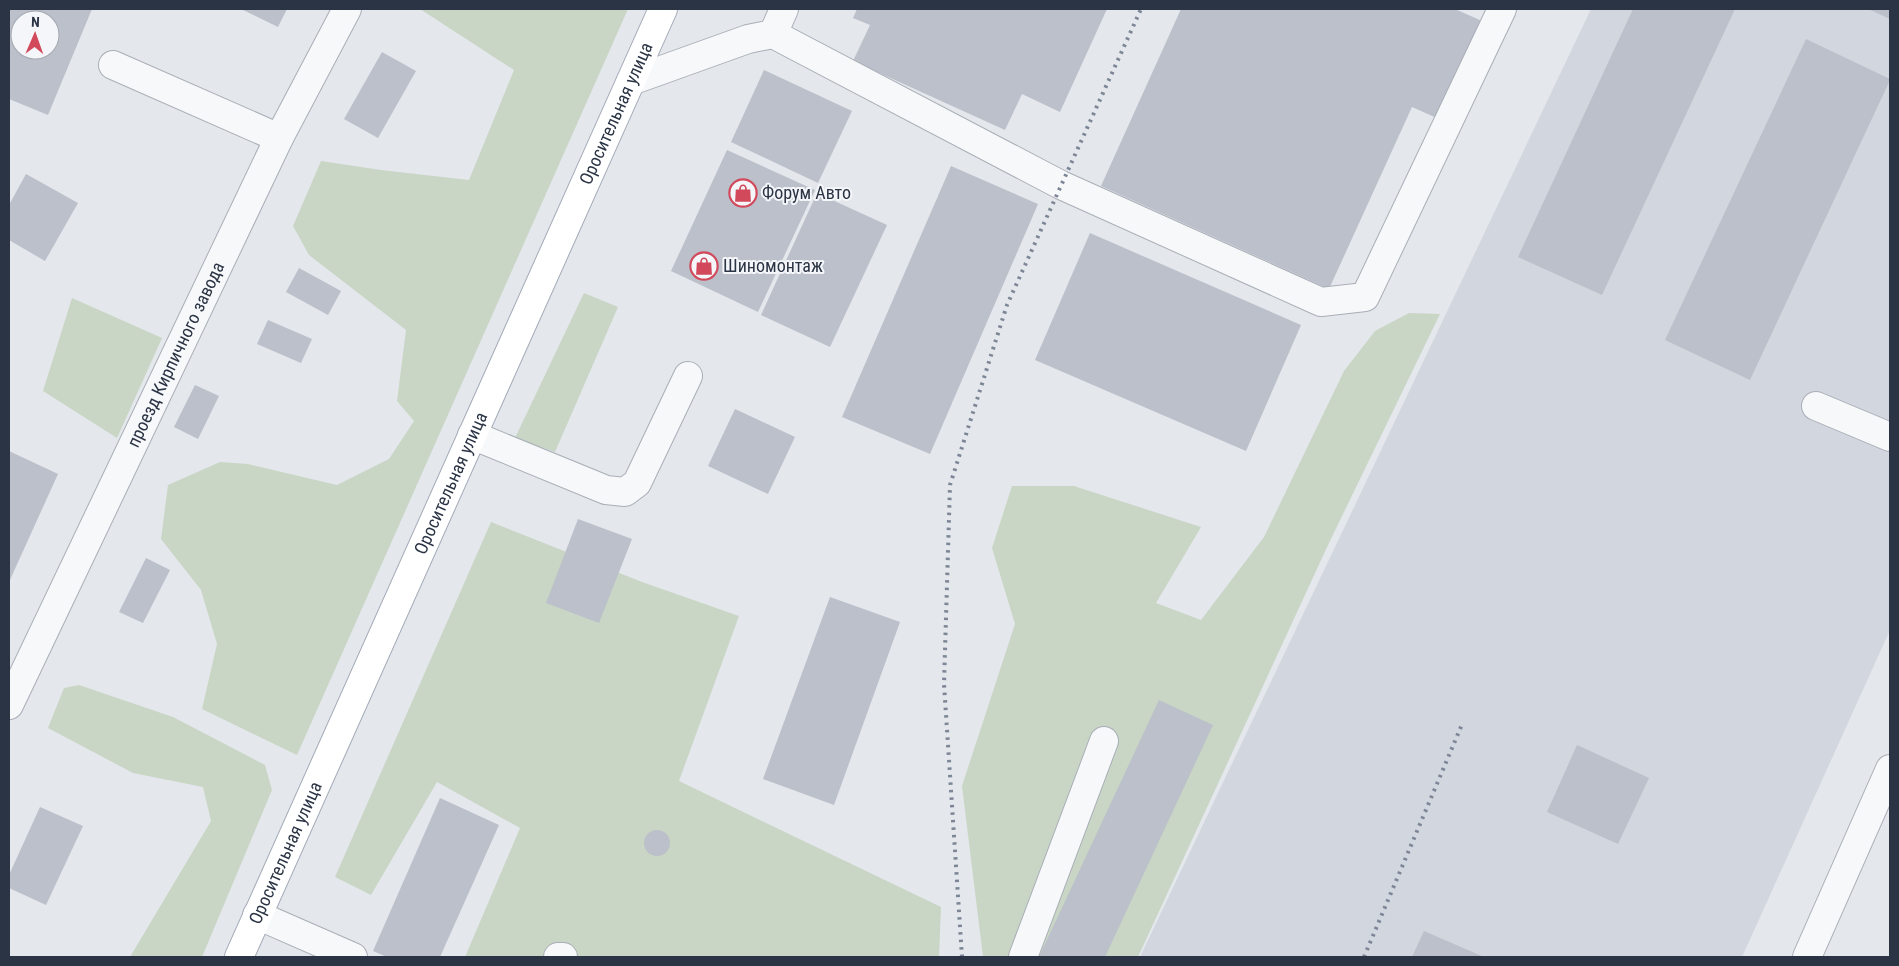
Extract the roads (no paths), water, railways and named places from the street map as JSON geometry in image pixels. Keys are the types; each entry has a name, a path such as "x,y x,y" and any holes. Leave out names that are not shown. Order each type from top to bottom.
{"main road":[{"name":"Оросительная улица","path":"239,957 663,9"}],"street":[{"name":"проезд Кирпичного завода","path":"9,705 279,138 347,9"},
{"path":"773,34 784,9"},
{"path":"631,82 748,39 773,34 1061,185 1321,302 1366,298 1502,9"},
{"path":"113,65 279,138"},
{"path":"472,435 606,490 625,492 637,482 688,376"},
{"path":"1816,406 1890,437"},
{"path":"1023,957 1104,741"},
{"path":"1807,957 1883,804 1890,769"},
{"path":"257,915 353,957"},
{"path":"558,957 563,957"}],"railway":[{"path":"962,957 944,684 950,485 1007,305 1141,9"},
{"path":"1364,957 1463,722"}],"place":[{"name":"Форум Авто","path":"743,193"},
{"name":"Шиномонтаж","path":"704,266"}]}
